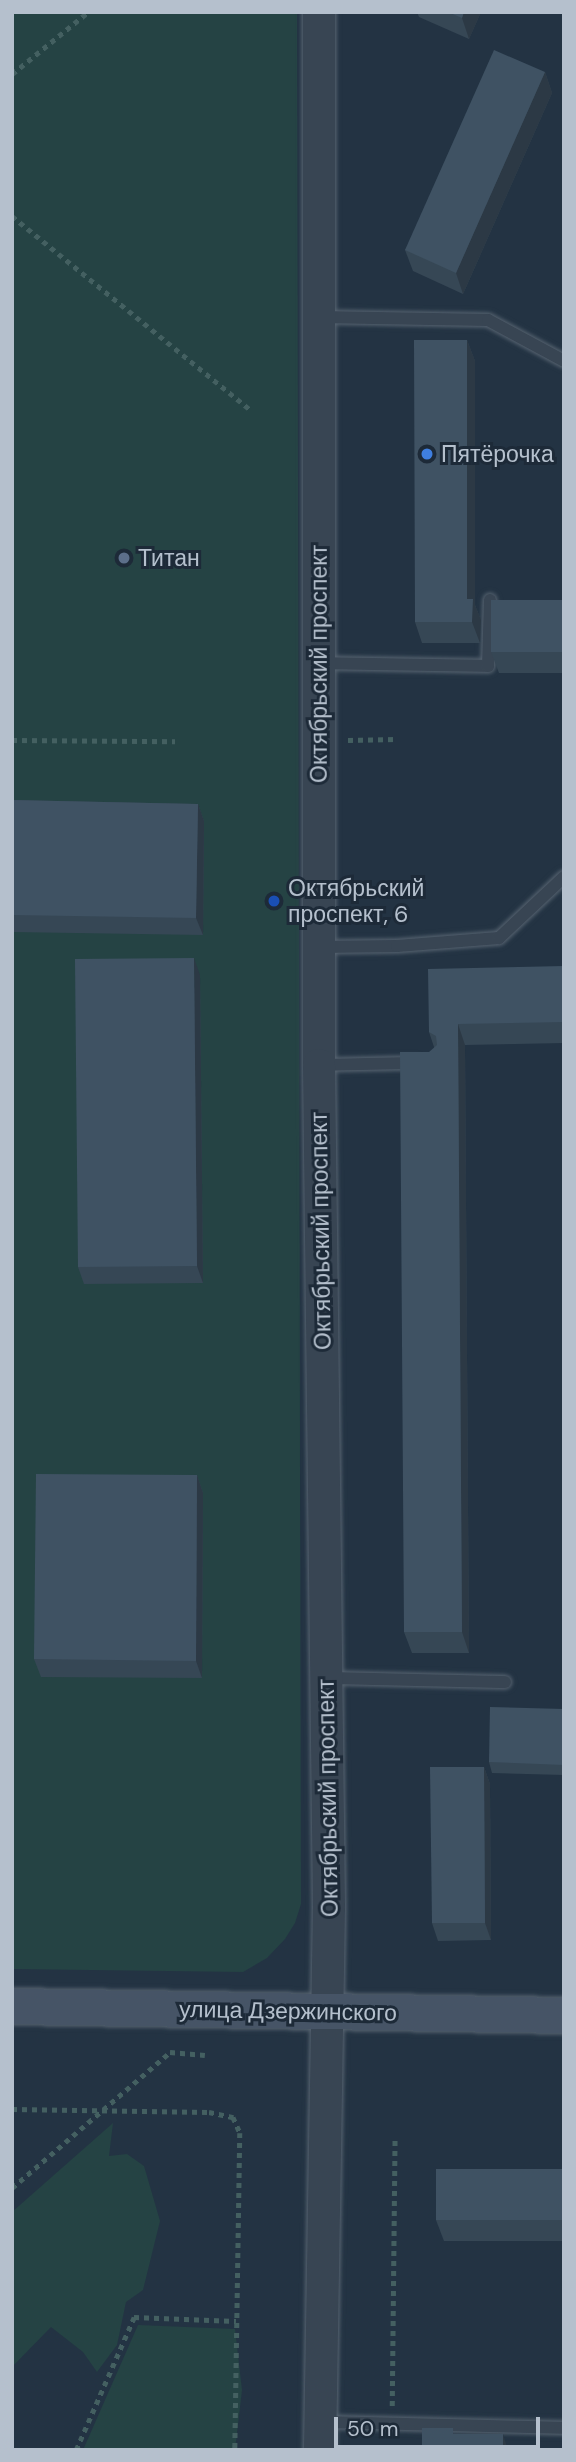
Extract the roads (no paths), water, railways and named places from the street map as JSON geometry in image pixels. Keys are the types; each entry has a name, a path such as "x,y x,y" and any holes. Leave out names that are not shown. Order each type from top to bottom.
{"main road":[{"name":"улица Дзержинского","path":"12,2006 564,2015"}],"street":[{"name":"Октябрьский проспект","path":"319,12 318,947 327,1678 328,2011 320,2436"}],"lane":[{"path":"319,317 488,320 564,361"},
{"path":"319,663 488,666 490,600"},
{"path":"318,947 397,946 499,938 564,877"},
{"path":"319,1065 424,1063"},
{"path":"327,1678 505,1682"},
{"path":"320,2436 391,2423 564,2428"}],"place":[{"name":"Пятёрочка","path":"427,454"},
{"name":"Титан","path":"124,558"},
{"name":"Октябрьский проспект, 6","path":"274,901"}]}
